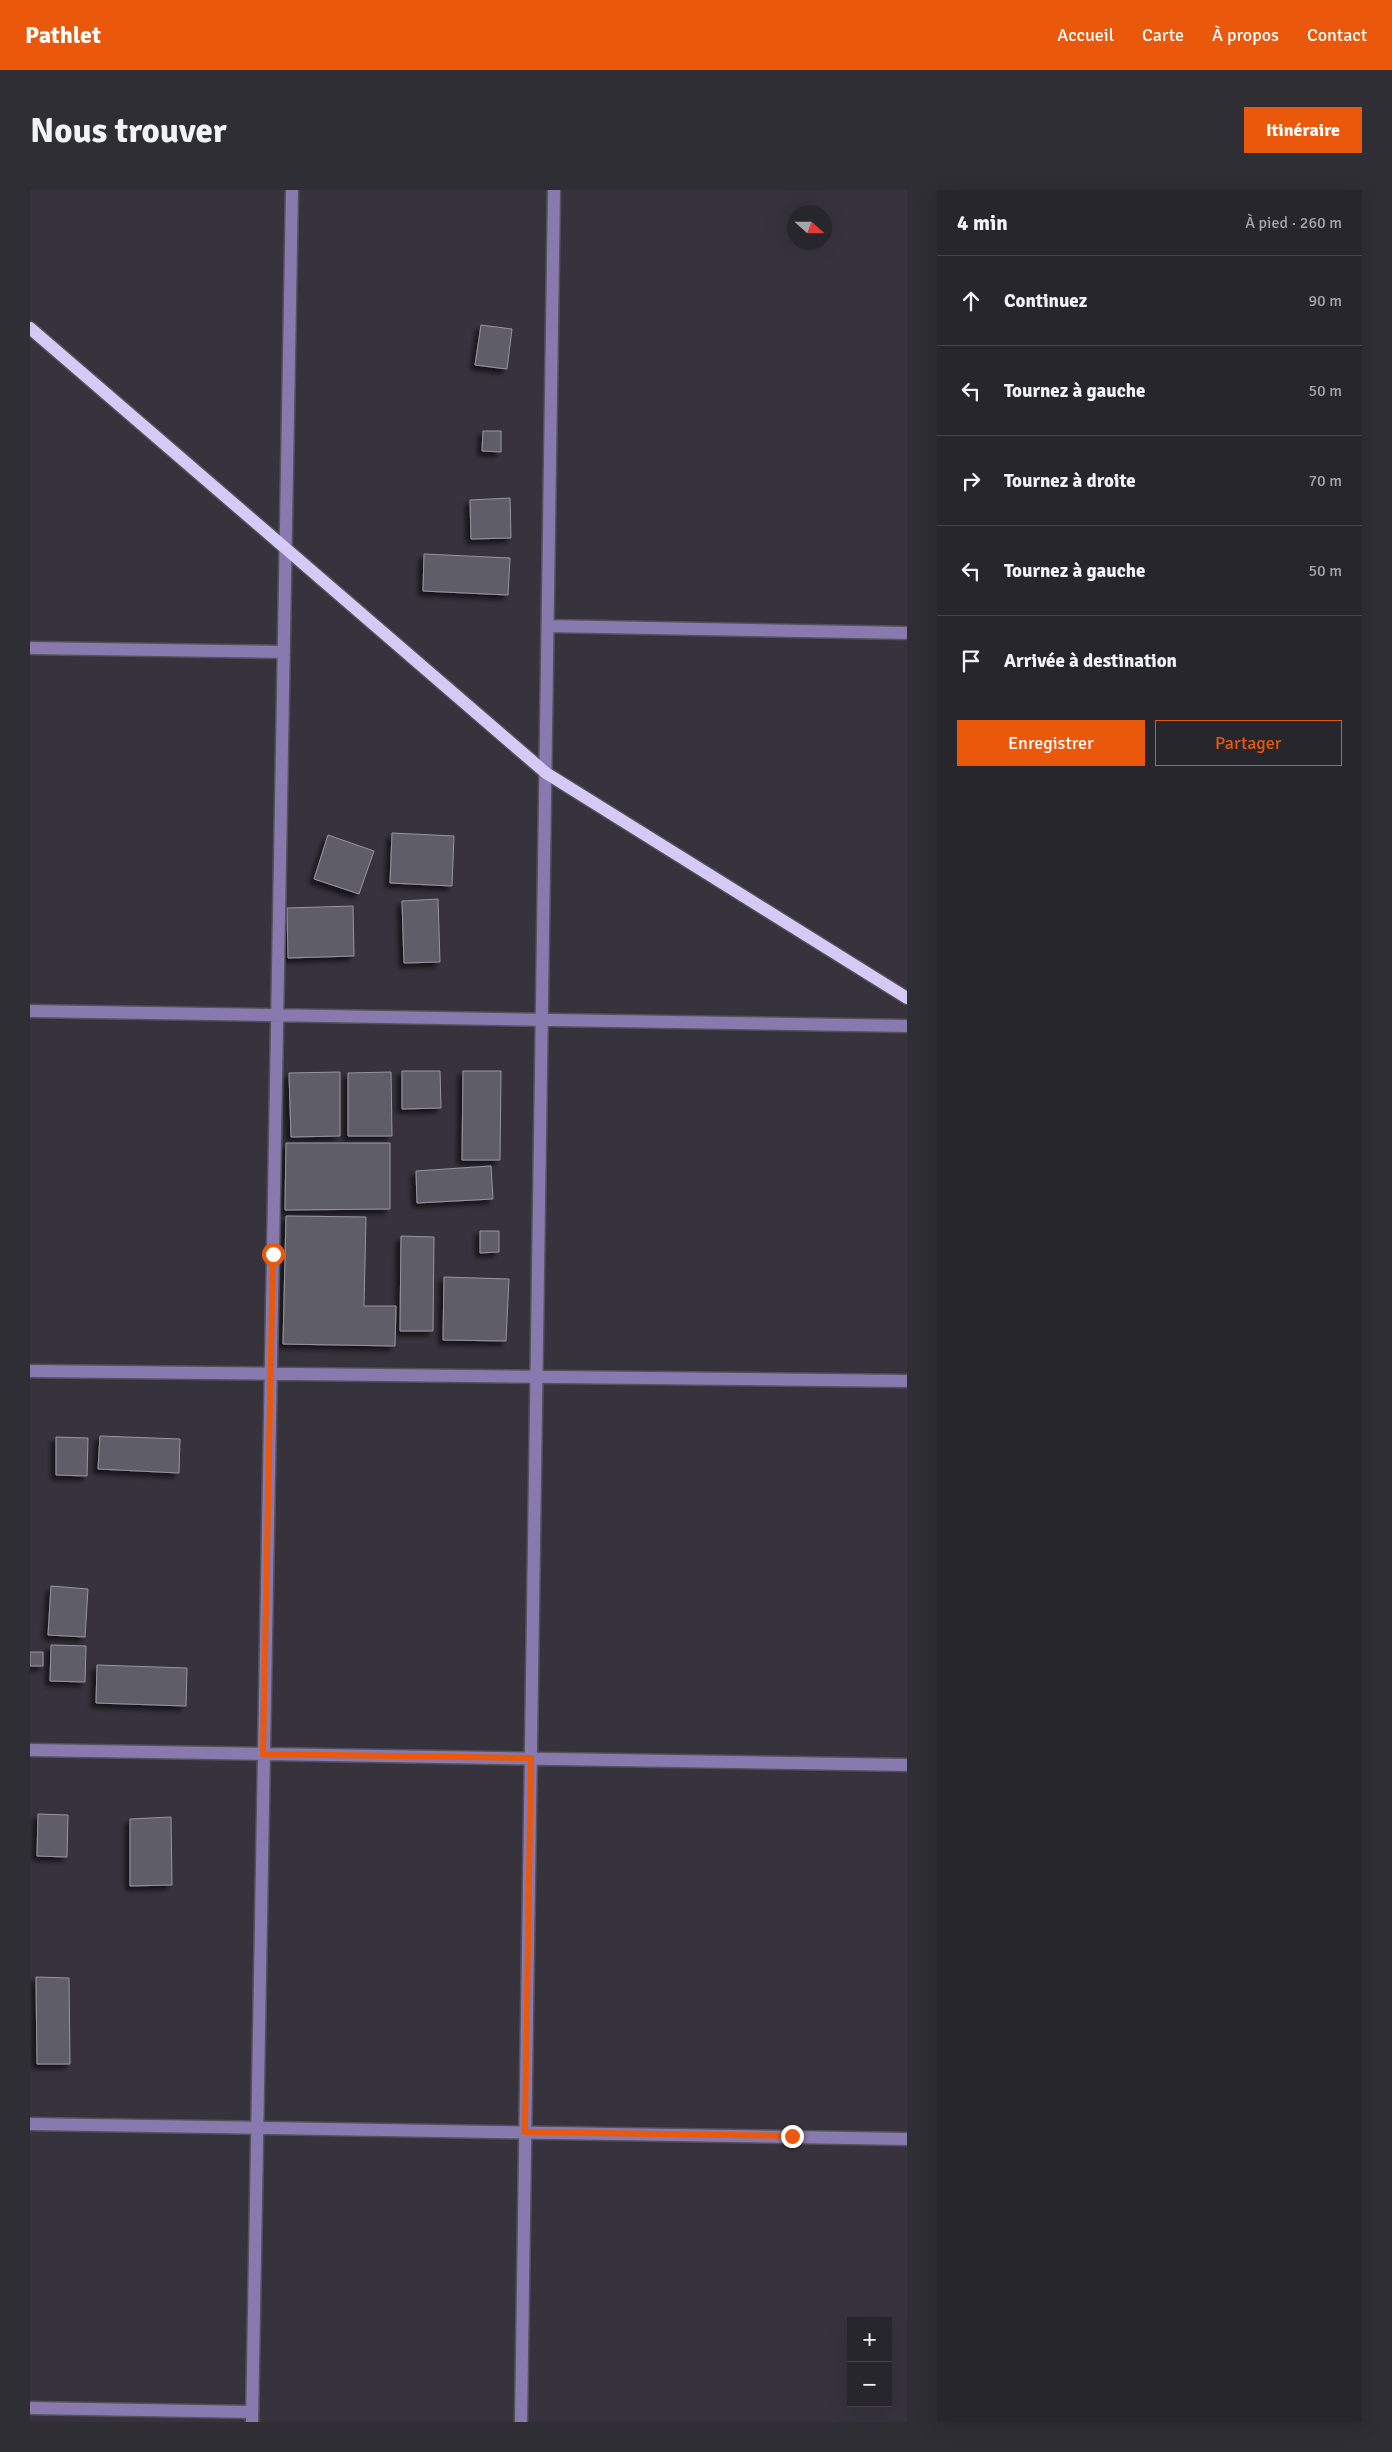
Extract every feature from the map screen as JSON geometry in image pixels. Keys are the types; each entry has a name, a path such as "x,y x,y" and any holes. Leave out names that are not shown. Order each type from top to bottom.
{"main road":[{"path":"30,328 546,773 907,998"}],"street":[{"path":"30,2408 252,2417 292,190"},
{"path":"521,2422 554,190"},
{"path":"548,626 907,633"},
{"path":"30,648 284,652"},
{"path":"30,1011 907,1026"},
{"path":"30,1371 907,1381"},
{"path":"30,1750 907,1765"},
{"path":"30,2124 907,2139"}],"building":[{"path":"481,325 512,329 507,369 475,365"},
{"path":"483,431 501,431 501,452 482,451"},
{"path":"510,498 511,538 471,539 470,500"},
{"path":"424,554 510,558 508,595 423,591"},
{"path":"392,833 454,836 452,886 390,883"},
{"path":"328,835 374,851 359,894 314,879"},
{"path":"438,899 440,962 404,963 402,901"},
{"path":"353,906 354,956 288,958 287,908"},
{"path":"402,1071 440,1071 441,1108 402,1109"},
{"path":"463,1071 501,1071 500,1160 462,1160"},
{"path":"340,1072 340,1136 291,1137 289,1073"},
{"path":"391,1072 392,1136 348,1136 348,1073"},
{"path":"286,1143 390,1143 390,1209 285,1210"},
{"path":"491,1166 493,1199 417,1203 416,1171"},
{"path":"286,1216 366,1217 364,1306 396,1306 395,1346 283,1344"},
{"path":"480,1231 499,1231 499,1252 480,1253"},
{"path":"401,1236 434,1237 433,1331 400,1331"},
{"path":"444,1277 509,1279 506,1341 443,1340"},
{"path":"100,1436 180,1439 179,1473 98,1469"},
{"path":"56,1437 88,1438 87,1476 56,1475"},
{"path":"51,1586 88,1589 85,1637 48,1635"},
{"path":"51,1645 86,1646 85,1682 50,1681"},
{"path":"30,1652 43,1652 43,1666 30,1666"},
{"path":"97,1665 187,1668 186,1706 96,1703"},
{"path":"38,1814 68,1815 67,1857 37,1856"},
{"path":"171,1817 172,1885 130,1886 130,1819"},
{"path":"36,1977 69,1978 70,2064 37,2064"}],"route":[{"path":"273,1254 263,1754 531,1758 525,2132 792,2136"}]}
